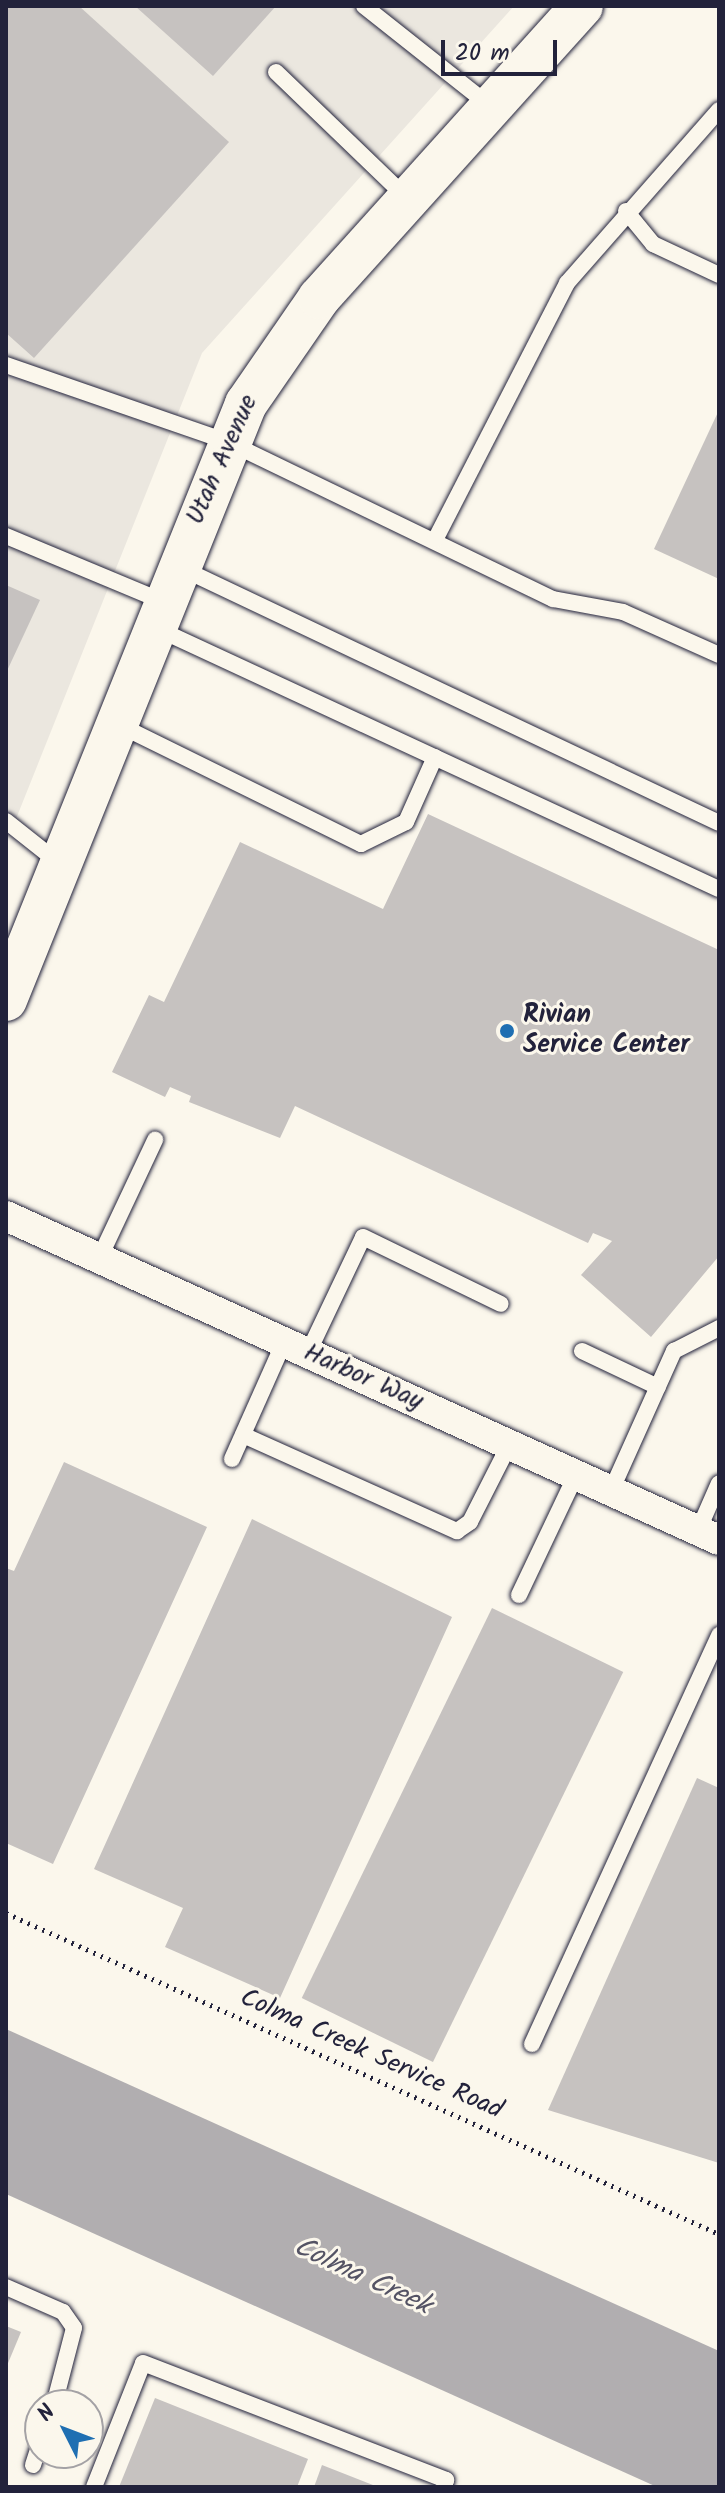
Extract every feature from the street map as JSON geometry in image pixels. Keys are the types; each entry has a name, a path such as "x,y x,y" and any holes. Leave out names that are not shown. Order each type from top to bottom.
{"street":[{"name":"Utah Avenue","path":"6,1000 228,442 293,332 582,6"},
{"name":"Harbor Way","path":"6,1216 708,1535"}],"lane":[{"path":"364,6 491,107"},
{"path":"276,72 408,199"},
{"path":"435,540 567,283 626,211 719,110"},
{"path":"626,211 653,244 719,275"},
{"path":"6,365 228,442 553,599 623,612 719,655"},
{"path":"6,536 719,823"},
{"path":"164,598 435,757 719,889"},
{"path":"115,724 361,844 406,822 435,757"},
{"path":"6,821 60,864"},
{"path":"99,1259 155,1140"},
{"path":"232,1459 243,1435 363,1237 501,1304"},
{"path":"611,1491 674,1351 719,1328"},
{"path":"582,1351 658,1387"},
{"path":"243,1435 457,1531 470,1522 509,1445"},
{"path":"519,1595 576,1475"},
{"path":"708,1535 719,1483"},
{"path":"532,2044 719,1635"},
{"path":"6,2287 63,2312 74,2328 58,2389"},
{"path":"94,2487 143,2363 446,2480 444,2487"}],"path":[{"name":"Colma Creek Service Road","path":"6,1913 719,2234"}],"shaded area":[{"path":"6,6 514,6 202,353 6,844"}],"water":[{"name":"Colma Creek","path":"6,2029 719,2351 719,2487 657,2487 6,2194"}],"building":[{"path":"6,6 79,6 229,142 34,358 6,333"},
{"path":"135,6 276,6 213,76"},
{"path":"719,410 719,579 654,549"},
{"path":"6,585 40,600 6,673"},
{"path":"428,814 719,950 719,1256 651,1337 581,1275 612,1241 593,1233 588,1243 295,1106 280,1138 189,1102 191,1096 170,1087 165,1097 112,1072 149,995 164,1002 240,842 383,909"},
{"path":"64,1462 207,1527 53,1864 6,1843 6,1568 14,1571"},
{"path":"252,1519 452,1617 280,1998 165,1947 183,1908 94,1869"},
{"path":"492,1608 623,1672 433,2062 302,1998"},
{"path":"697,1778 719,1788 719,2163 548,2110"},
{"path":"6,2326 21,2332 6,2368"},
{"path":"155,2398 308,2459 297,2487 119,2487"},
{"path":"322,2465 378,2487 314,2487"}],"place":[{"name":"Rivian Service Center","path":"507,1031"}]}
